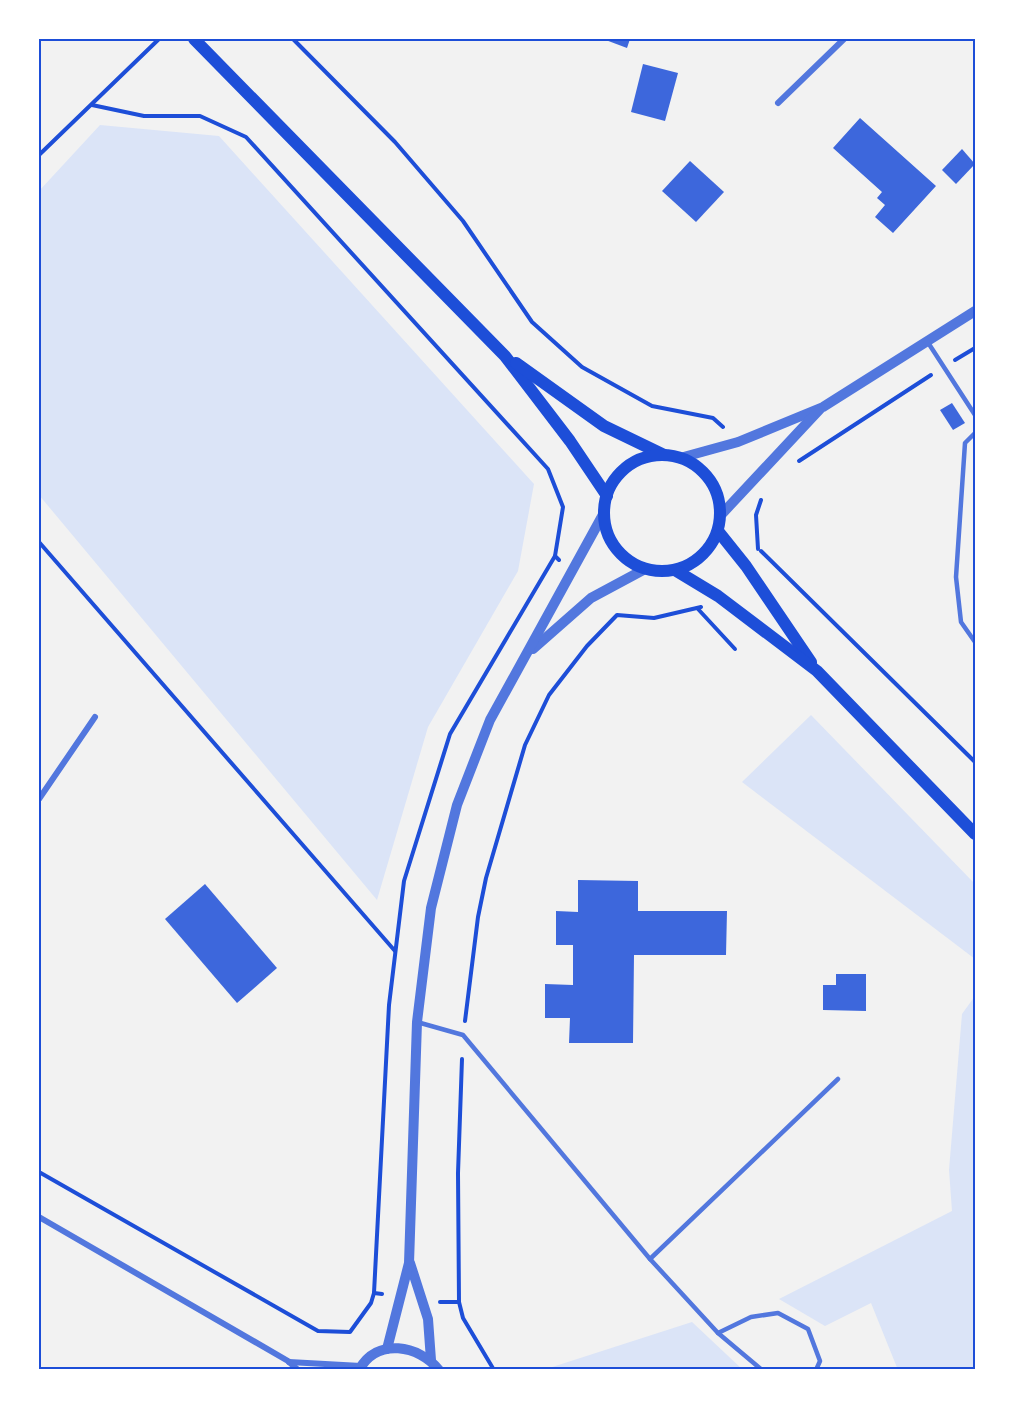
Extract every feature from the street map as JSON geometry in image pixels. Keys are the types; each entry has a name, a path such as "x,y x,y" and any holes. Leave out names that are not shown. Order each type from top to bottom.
{"main road":[{"path":"194,39 505,356 570,441 607,496"},
{"path":"505,356 604,426 665,456"},
{"path":"650,457 680,458 694,464 714,486 720,516 718,531 702,556 675,570 645,569 620,553 611,540 604,511 607,496 614,482 636,462 650,457"},
{"path":"718,531 746,566 817,671"},
{"path":"675,570 718,597 817,671 975,834"}],"street":[{"path":"778,103 844,39"},
{"path":"680,458 738,442 823,407 975,311"},
{"path":"720,516 823,407"},
{"path":"387,1348 410,1263 417,1022 431,908 457,804 490,720 571,576 604,511"},
{"path":"526,655 591,598 645,569"},
{"path":"39,799 94,717"},
{"path":"39,1217 288,1361 298,1370"},
{"path":"410,1263 428,1319 431,1360"},
{"path":"288,1361 360,1368 373,1355 387,1348 403,1347 418,1351 431,1360 439,1370"}],"lane":[{"path":"927,341 975,415"},
{"path":"975,433 965,443 956,577 961,621 975,642"},
{"path":"417,1022 463,1035 650,1259 718,1334 762,1370"},
{"path":"650,1259 838,1079"},
{"path":"718,1334 751,1317 778,1312 808,1329 820,1360 816,1370"}],"path":[{"path":"39,155 159,39"},
{"path":"293,39 395,142 463,221 532,322 582,367 652,406 713,418 738,442"},
{"path":"92,105 144,116 200,116 246,137 548,469 563,507 555,556 571,576"},
{"path":"796,463 975,348"},
{"path":"762,472 769,482 756,515 759,548 975,762"},
{"path":"39,542 396,952"},
{"path":"746,566 759,548"},
{"path":"591,598 617,615 654,618 698,609 718,597"},
{"path":"698,609 735,650"},
{"path":"494,1370 463,1318 459,1302 458,1173 463,1035 478,917 486,878 525,745 549,695 588,646 617,615"},
{"path":"39,1172 318,1331"}],"shaded area":[{"path":"100,125 219,136 534,484 518,571 428,727 377,900 39,495 39,191"},
{"path":"811,715 975,884 975,959 742,782"},
{"path":"975,996 975,1370 898,1370 871,1303 825,1326 779,1299 952,1211 949,1170 962,1014"},
{"path":"692,1322 743,1370 543,1370"}],"building":[{"path":"603,39 630,39 627,48"},
{"path":"643,64 678,73 665,121 631,112"},
{"path":"860,118 936,186 893,233 875,217 885,205 877,198 882,192 833,148"},
{"path":"962,149 975,164 956,184 942,170"},
{"path":"690,161 724,192 696,222 662,191"},
{"path":"952,403 965,423 953,430 940,410"},
{"path":"578,880 638,881 638,911 727,911 726,955 634,955 633,1043 569,1043 570,1018 545,1018 545,984 573,985 573,945 556,945 556,911 578,912"},
{"path":"205,884 277,968 237,1003 165,919"},
{"path":"836,974 866,974 866,1011 823,1010 823,985 836,985"}]}
